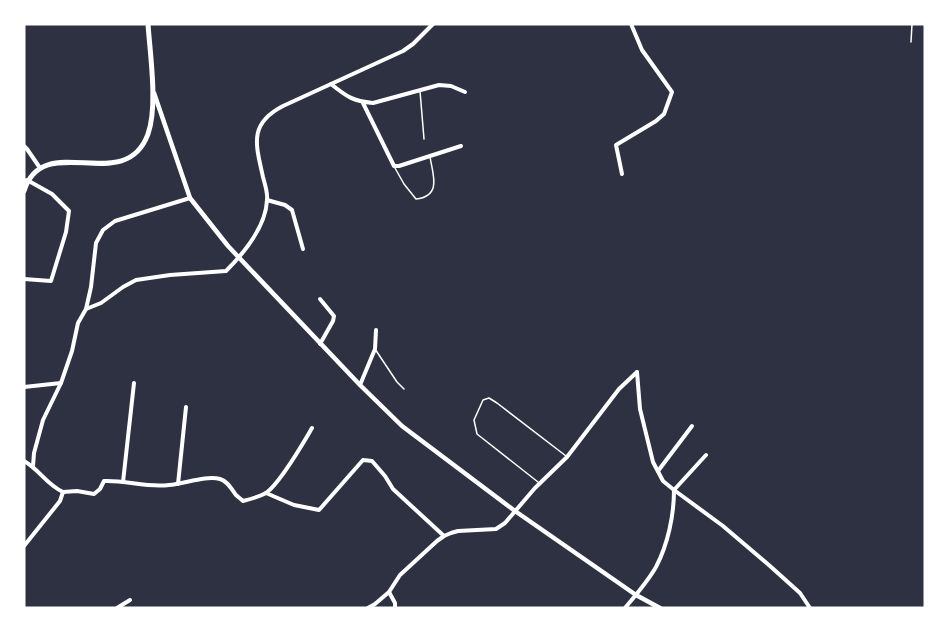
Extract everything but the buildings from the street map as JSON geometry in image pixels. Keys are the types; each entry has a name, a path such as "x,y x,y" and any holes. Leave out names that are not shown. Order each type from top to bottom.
{"main road":[{"path":"24,191 26,181 40,168 62,162 109,164 122,161 135,154 144,144 152,115 148,24"}],"street":[{"path":"86,309 101,303 136,280 226,271 250,244 266,209 267,200 256,146 258,132 267,115 403,51 433,24"},
{"path":"622,174 616,145 664,114 672,92 642,50 631,24"},
{"path":"331,84 348,98 373,103 440,85 451,86 465,92"},
{"path":"152,89 190,198 212,227 360,385 402,426 515,511 636,595 660,608"},
{"path":"363,102 394,166 460,146"},
{"path":"24,146 40,168"},
{"path":"24,279 51,281 66,232 69,211 52,194 26,181"},
{"path":"33,466 33,453 43,420 62,382 78,322 86,309 96,243 103,230 115,221 190,198"},
{"path":"267,200 285,205 292,210 303,249"},
{"path":"320,299 333,316 333,321 320,344"},
{"path":"360,385 375,349 376,330"},
{"path":"368,608 389,592 400,575 444,536 458,531 496,529 505,523 567,457 619,389 637,372 640,409 653,462 663,481 723,526 770,566 800,593 810,608"},
{"path":"24,387 62,382"},
{"path":"123,482 134,383"},
{"path":"178,484 186,407"},
{"path":"658,471 692,426"},
{"path":"24,461 33,466 54,488 63,492 77,491 94,494 104,481 168,486 210,478 222,479 243,501 266,493 281,477 312,428"},
{"path":"626,608 656,566 665,546 674,504 674,490 706,455"},
{"path":"266,493 294,505 319,510 363,460 372,461 393,489 444,536"},
{"path":"24,546 60,501 63,492"},
{"path":"389,592 395,608"},
{"path":"117,608 130,600"}],"lane":[{"path":"911,42 912,24"},
{"path":"420,90 424,140"},
{"path":"394,166 416,199 424,198 435,187 430,156"},
{"path":"375,349 404,389"},
{"path":"540,484 477,434 474,420 483,400 489,398 497,403 567,457"}]}
